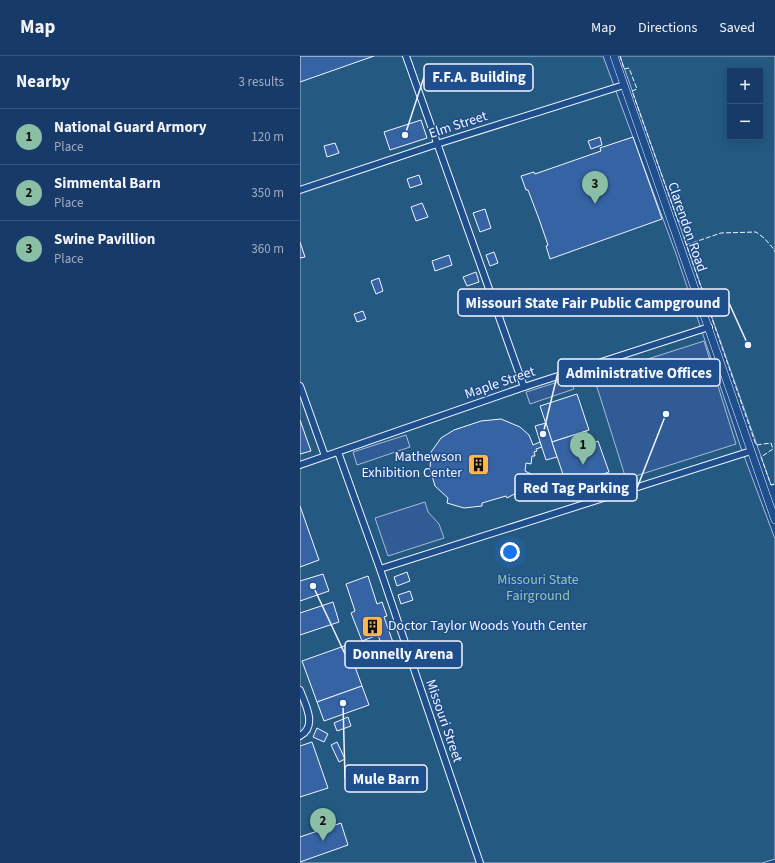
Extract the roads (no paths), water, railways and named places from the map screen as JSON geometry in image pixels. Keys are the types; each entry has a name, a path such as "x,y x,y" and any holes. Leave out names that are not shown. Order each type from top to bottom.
{"street":[{"path":"406,56 524,387"},
{"name":"Clarendon Road","path":"614,56 775,520"},
{"name":"Elm Street","path":"300,190 624,84"},
{"name":"Maple Street","path":"300,465 524,387 709,327"},
{"path":"300,386 325,456"},
{"name":"Missouri Street","path":"338,452 480,863"},
{"path":"380,570 751,452"},
{"path":"300,690 310,719 306,731 300,736"}],"place":[{"name":"F.F.A. Building","path":"405,135"},
{"name":"Swine Pavillion","path":"595,204"},
{"name":"Missouri State Fair Public Campground","path":"748,345"},
{"name":"Red Tag Parking","path":"666,414"},
{"name":"Administrative Offices","path":"543,434"},
{"name":"Mathewson Exhibition Center","path":"478,465"},
{"name":"National Guard Armory","path":"583,465"},
{"name":"Donnelly Arena","path":"313,586"},
{"name":"Doctor Taylor Woods Youth Center","path":"372,626"},
{"name":"Mule Barn","path":"343,703"},
{"name":"Simmental Barn","path":"323,841"}],"park label":[{"name":"Missouri State Fairground","path":"538,588"}]}
